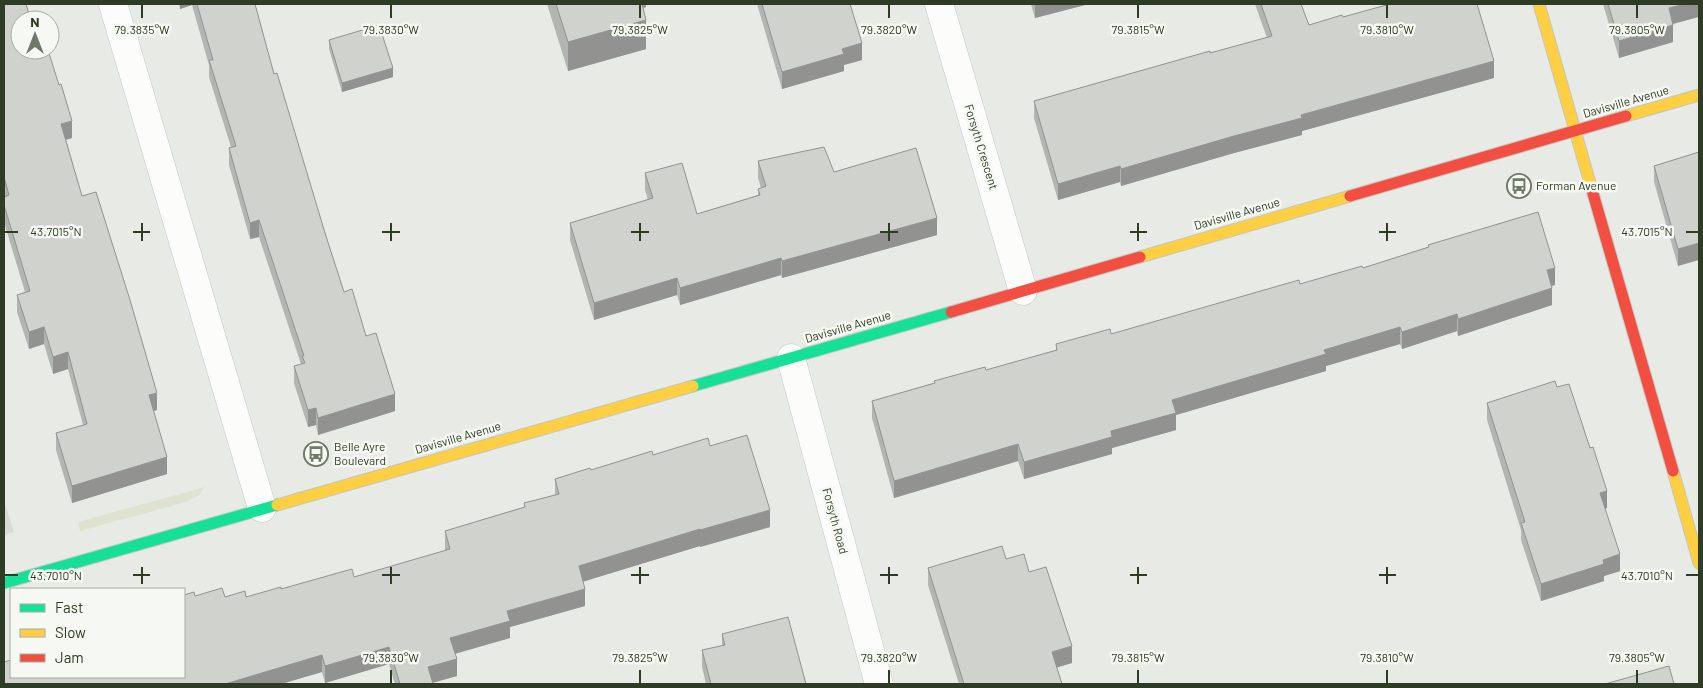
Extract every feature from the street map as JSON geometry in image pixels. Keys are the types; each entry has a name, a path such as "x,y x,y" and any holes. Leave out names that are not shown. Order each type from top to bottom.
{"street":[{"path":"113,4 262,508"},
{"name":"Forsyth Crescent","path":"939,4 1023,291"},
{"path":"1540,4 1699,563"},
{"name":"Davisville Avenue","path":"4,583 791,358 1699,95"},
{"name":"Forsyth Road","path":"791,358 880,684"}],"shaded area":[{"path":"4,501 14,532 4,535"}],"green space":[{"path":"205,487 198,496 186,502 80,531 78,522"}],"building":[{"path":"4,4 26,4 28,10 10,10 10,60 51,60 59,85 61,84 72,121 61,124 82,196 96,192 157,393 149,395 167,457 72,486 56,433 87,424 68,352 53,357 44,327 29,332 17,295 30,291 4,205 4,197 9,195 4,177"},
{"path":"197,4 255,4 274,74 277,73 344,292 352,289 366,336 376,333 395,394 318,418 316,408 308,410 294,366 305,363 302,356 304,356 259,220 250,223 229,148 236,146 209,60 213,60"},
{"path":"556,4 642,4 646,20 568,42"},
{"path":"762,4 850,4 862,43 842,49 844,54 782,72"},
{"path":"1261,4 1301,4 1309,25 1390,4 1477,4 1494,61 1301,115 1302,118 1121,169 1120,166 1058,184 1034,101 1210,51 1210,53 1272,36"},
{"path":"1608,4 1685,4 1669,8 1673,25 1619,41"},
{"path":"379,25 393,68 342,83 329,40"},
{"path":"824,147 834,172 916,148 937,218 782,261 781,258 680,288 677,278 594,303 570,223 653,198 645,173 682,163 697,214 760,195 758,189 766,186 758,161"},
{"path":"1699,152 1699,243 1678,249 1654,166"},
{"path":"1538,212 1555,268 1547,270 1552,288 1458,319 1457,314 1402,332 1400,327 1324,350 1326,354 1172,400 1176,413 1111,431 1112,437 1024,462 1018,444 894,481 872,401 935,383 934,381 985,367 986,370 1057,350 1056,344 1110,329 1111,334 1299,280 1300,284 1362,266 1363,268 1429,247 1428,245"},
{"path":"1555,381 1557,387 1569,384 1590,448 1593,447 1607,491 1600,493 1620,554 1603,560 1604,564 1541,584 1521,523 1525,522 1487,403"},
{"path":"747,435 770,510 579,566 585,589 507,611 510,621 450,638 457,659 428,667 433,684 400,684 389,647 325,666 322,655 225,684 4,684 4,662 10,660 10,678 185,678 185,595 194,592 195,596 222,588 225,597 245,591 246,597 352,569 354,577 450,549 445,531 525,507 524,503 559,494 555,479 652,451 653,455 708,438 710,446"},
{"path":"1002,546 1006,559 1024,554 1029,572 1046,567 1072,646 1052,652 1062,684 964,684 928,568"},
{"path":"788,617 806,684 711,684 702,650 725,645 722,634"},
{"path":"1669,666 1674,684 1605,684"}],"traffic: fast":[{"path":"693,386 951,312"},
{"path":"4,583 277,505"}],"traffic: slow":[{"path":"1539,4 1592,190"},
{"path":"1626,116 1699,95"},
{"path":"1140,257 1350,196"},
{"path":"277,505 693,386"},
{"path":"1673,471 1699,563"}],"traffic: jam":[{"path":"1350,196 1626,116"},
{"path":"1592,190 1673,471"},
{"path":"951,312 1140,257"}],"place":[{"name":"Forman Avenue","path":"1519,186"},
{"name":"Belle Ayre Boulevard","path":"316,454"}]}
